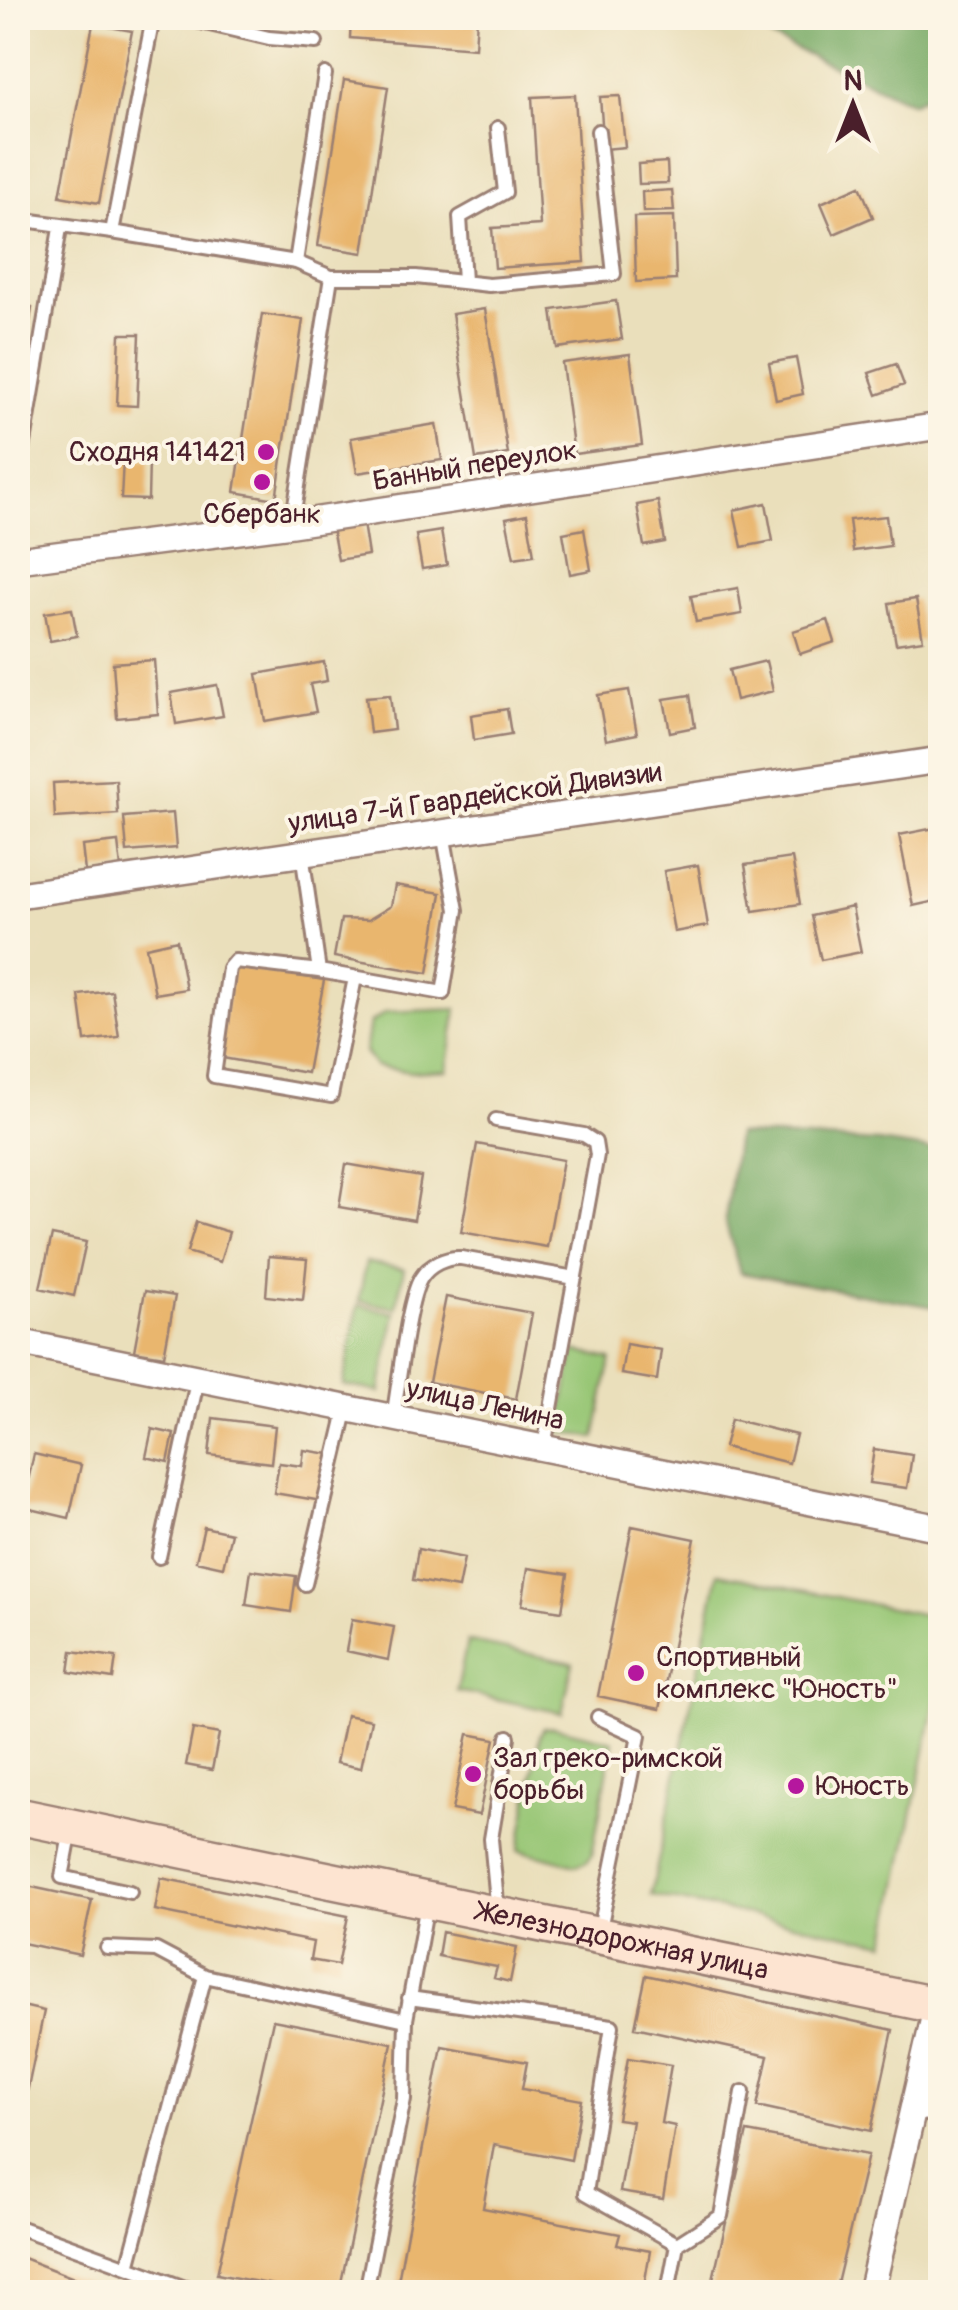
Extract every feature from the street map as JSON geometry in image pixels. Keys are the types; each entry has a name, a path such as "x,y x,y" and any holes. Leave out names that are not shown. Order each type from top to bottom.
{"main road":[{"name":"Железнодорожная улица","path":"18,1816 939,2005"}],"street":[{"name":"Банный переулок","path":"18,560 292,524 940,426"},
{"name":"улица 7-й Гвардейской Дивизии","path":"18,895 940,760"},
{"name":"улица Ленина","path":"18,1342 940,1528"},
{"name":"Железнодорожная улица","path":"871,2292 939,2005"}],"lane":[{"path":"112,232 153,18"},
{"path":"184,18 269,38 316,42"},
{"path":"296,262 325,74"},
{"path":"464,281 460,217 505,192 498,128"},
{"path":"18,219 296,262 332,277 489,284 614,274 598,130"},
{"path":"18,479 60,228"},
{"path":"292,524 332,277"},
{"path":"355,978 331,1096 214,1076 229,968 235,960 318,971 442,992 456,910 443,833"},
{"path":"302,853 318,971"},
{"path":"496,1120 584,1136 595,1142 597,1155 544,1448"},
{"path":"394,1416 417,1288 429,1270 442,1261 460,1258 575,1278"},
{"path":"159,1557 198,1378"},
{"path":"305,1584 346,1407"},
{"path":"598,1717 613,1720 638,1736 598,1936"},
{"path":"498,1916 491,1839 508,1737"},
{"path":"72,1827 62,1877 130,1892"},
{"path":"366,2292 404,2100 406,2020 428,1902"},
{"path":"108,1948 156,1950 205,1976 406,2020"},
{"path":"128,2268 205,1976"},
{"path":"409,1998 612,2026 586,2194 677,2244"},
{"path":"668,2292 677,2244 720,2216 743,2092"},
{"path":"913,2110 940,2116"},
{"path":"18,2226 196,2292"}],"green space":[{"path":"768,18 940,18 940,87 912,103 770,37"},
{"path":"457,1009 447,1070 410,1072 375,1066 365,1052 370,1023 386,1012"},
{"path":"737,1134 879,1142 940,1151 940,1308 740,1273 725,1220"},
{"path":"366,1262 404,1269 396,1308 359,1301"},
{"path":"358,1305 395,1313 380,1392 343,1385"},
{"path":"574,1351 611,1359 595,1438 558,1431"},
{"name":"Юность","path":"718,1573 940,1618 940,1678 886,1943 651,1895"},
{"path":"467,1641 573,1663 562,1713 457,1691"},
{"path":"544,1728 613,1741 592,1855 587,1862 576,1865 519,1850 540,1735"}],"building":[{"path":"351,18 477,18 475,48 350,38"},
{"path":"93,24 132,31 99,203 60,196"},
{"path":"344,80 388,87 363,253 318,246"},
{"path":"575,95 585,262 495,268 492,228 540,225 532,97"},
{"path":"620,96 625,147 604,149 600,97"},
{"path":"667,162 668,183 639,184 638,164"},
{"path":"860,186 873,217 834,234 821,203"},
{"path":"672,190 674,211 643,212 642,192"},
{"path":"674,216 676,280 636,282 634,217"},
{"path":"616,301 622,339 557,348 552,310"},
{"path":"18,305 32,308 20,381 18,381"},
{"path":"485,309 508,454 476,459 452,314"},
{"path":"262,314 303,320 276,499 235,492"},
{"path":"120,334 140,334 137,406 117,405"},
{"path":"630,354 642,445 574,454 562,363"},
{"path":"796,358 803,394 776,400 769,363"},
{"path":"896,364 904,385 877,395 869,373"},
{"path":"436,424 442,460 357,473 351,438"},
{"path":"123,459 149,460 148,500 121,499"},
{"path":"658,501 665,542 644,546 637,505"},
{"path":"766,503 773,541 742,547 734,510"},
{"path":"527,514 534,555 514,558 506,518"},
{"path":"886,516 890,546 853,551 849,520"},
{"path":"363,523 368,555 338,560 332,528"},
{"path":"584,529 591,570 570,574 563,533"},
{"path":"441,531 447,565 422,569 416,535"},
{"path":"738,588 742,614 696,622 691,596"},
{"path":"916,599 923,640 896,644 889,603"},
{"path":"72,609 77,636 50,641 45,613"},
{"path":"828,620 835,642 800,654 793,631"},
{"path":"154,660 158,714 117,718 113,663"},
{"path":"766,661 773,691 736,700 729,670"},
{"path":"324,662 327,681 310,684 316,712 265,721 257,674"},
{"path":"217,685 223,716 176,724 171,693"},
{"path":"629,690 637,734 606,740 598,695"},
{"path":"390,695 394,730 370,733 366,697"},
{"path":"690,695 695,727 670,732 664,699"},
{"path":"507,709 511,734 474,740 471,715"},
{"path":"116,780 118,814 55,818 53,783"},
{"path":"173,813 176,848 127,852 124,817"},
{"path":"940,827 940,900 913,906 899,835"},
{"path":"118,842 121,868 85,872 82,846"},
{"path":"792,858 800,904 753,911 745,865"},
{"path":"698,865 708,926 674,932 664,871"},
{"path":"395,885 441,893 428,973 334,957 341,919 368,920 391,906"},
{"path":"852,907 861,952 821,960 811,916"},
{"path":"177,940 186,989 155,994 146,947"},
{"path":"233,965 324,980 307,1073 217,1057"},
{"path":"112,991 119,1037 85,1041 79,995"},
{"path":"477,1144 563,1160 547,1247 461,1232"},
{"path":"346,1164 421,1177 414,1220 339,1207"},
{"path":"196,1222 229,1232 220,1262 187,1252"},
{"path":"52,1235 86,1242 74,1296 40,1288"},
{"path":"269,1256 307,1259 303,1300 266,1296"},
{"path":"145,1291 175,1296 164,1356 134,1351"},
{"path":"446,1297 532,1313 516,1399 429,1382"},
{"path":"626,1344 661,1350 657,1380 621,1374"},
{"path":"213,1418 275,1426 271,1463 209,1455"},
{"path":"731,1419 796,1435 789,1463 724,1447"},
{"path":"152,1429 174,1434 168,1462 146,1457"},
{"path":"874,1449 912,1455 907,1488 869,1483"},
{"path":"304,1450 330,1454 322,1501 274,1493 279,1463 302,1466"},
{"path":"34,1454 81,1465 69,1518 22,1507"},
{"path":"632,1526 695,1539 660,1709 598,1696"},
{"path":"204,1527 231,1533 223,1567 196,1561"},
{"path":"418,1549 464,1558 458,1588 413,1580"},
{"path":"528,1568 568,1574 562,1611 522,1605"},
{"path":"251,1570 296,1576 291,1612 246,1605"},
{"path":"352,1619 394,1627 388,1660 346,1651"},
{"path":"72,1651 116,1657 113,1679 69,1672"},
{"path":"346,1715 371,1720 361,1768 336,1763"},
{"path":"193,1729 219,1734 212,1770 186,1765"},
{"name":"Зал греко-римской борьбы","path":"468,1734 495,1739 479,1815 452,1810"},
{"path":"161,1878 348,1916 338,1965 310,1960 313,1942 155,1910"},
{"path":"18,1884 92,1900 80,1955 18,1942"},
{"path":"442,1932 517,1947 510,1982 494,1978 497,1967 438,1956"},
{"path":"646,1975 893,2030 871,2131 757,2106 768,2056 635,2027"},
{"path":"18,2005 44,2011 19,2131 18,2131"},
{"path":"273,2020 392,2043 339,2292 310,2292 217,2274"},
{"path":"442,2046 527,2062 522,2089 582,2100 571,2160 494,2145 483,2208 620,2234 617,2245 650,2251 643,2292 396,2292"},
{"path":"628,2058 671,2065 661,2123 675,2126 663,2199 620,2192 632,2121 617,2119"},
{"path":"747,2132 868,2155 835,2292 710,2292"},
{"path":"18,2256 109,2292 18,2292"}],"place":[{"name":"Сходня 141421","path":"266,452"},
{"name":"Сбербанк","path":"262,482"},
{"name":"Спортивный комплекс \"Юность\"","path":"636,1673"},
{"name":"Зал греко-римской борьбы","path":"473,1774"},
{"name":"Юность","path":"796,1786"}]}
